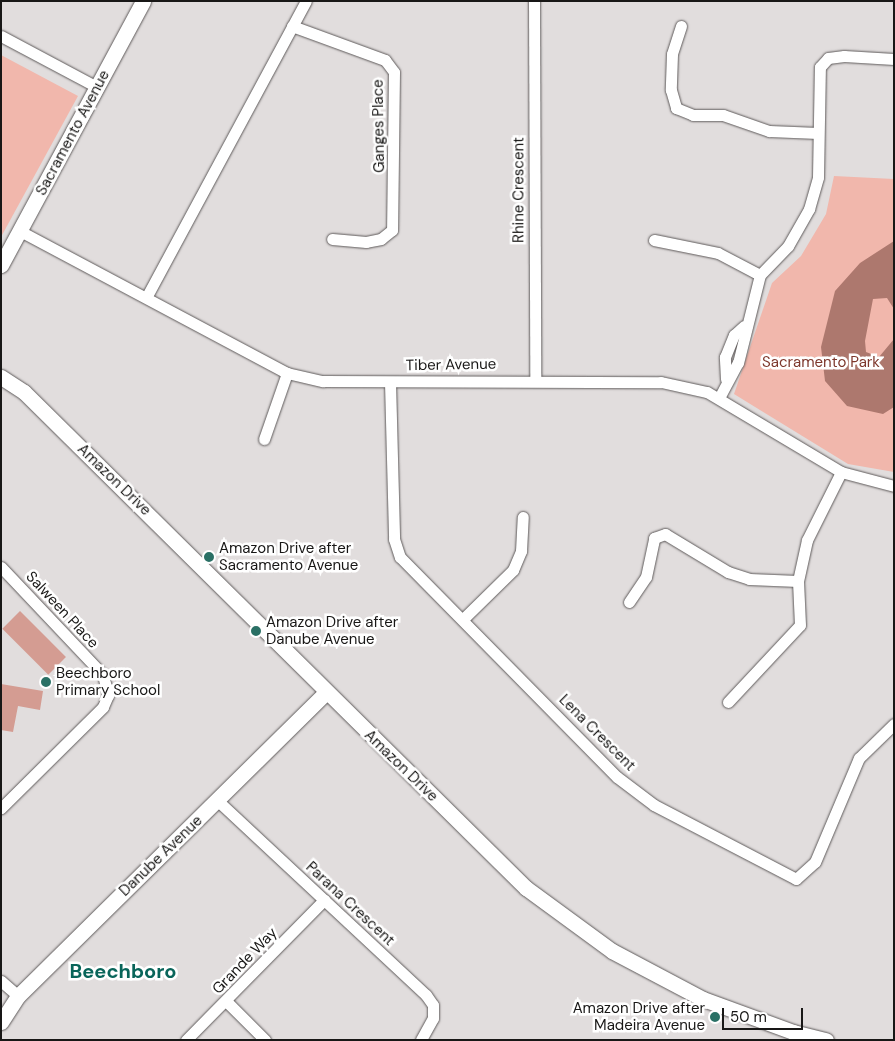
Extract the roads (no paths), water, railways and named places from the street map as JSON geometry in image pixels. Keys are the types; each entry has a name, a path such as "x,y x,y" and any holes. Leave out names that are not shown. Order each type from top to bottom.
{"street":[{"name":"Sacramento Avenue","path":"1,265 143,1"},
{"path":"147,296 306,1"},
{"name":"Rhine Crescent","path":"534,1 535,378"},
{"name":"Ganges Place","path":"292,26 385,60 394,72 392,230 381,239 366,242 332,239"},
{"path":"681,26 672,54 671,90 676,108 693,115 723,115 769,131 818,133"},
{"path":"1,36 97,87"},
{"path":"719,398 726,379 725,357 734,335 744,326 760,275 788,246 809,209 818,177 820,68 828,58 894,59"},
{"name":"Tiber Avenue","path":"20,231 147,296 287,373 323,381 390,382 535,378 661,382 719,398 840,472 894,486"},
{"path":"654,240 718,253 760,275"},
{"path":"264,439 287,373"},
{"name":"Amazon Drive","path":"1,377 24,392 34,406 188,552 325,693 526,888 612,951 703,999 793,1032 826,1040"},
{"name":"Lena Crescent","path":"390,382 394,539 400,557 625,782 654,805 796,879 815,862 858,758 894,724"},
{"name":"Amazon Drive","path":"1,388 34,406"},
{"path":"728,702 800,625 798,581 807,540 840,472"},
{"path":"463,619 513,570 521,551 523,517"},
{"path":"629,602 646,577 654,538 665,534 728,572 749,579 798,581"},
{"name":"Salween Place","path":"1,567 103,675 108,695 103,707 1,808"},
{"name":"Danube Avenue","path":"1,1022 18,996 218,801 325,693"},
{"name":"Parana Crescent","path":"218,801 426,995 432,1005 433,1018 421,1040"},
{"name":"Grande Way","path":"186,1040 227,1002 324,900"},
{"path":"1,981 18,996"},
{"path":"227,1002 265,1040"}],"place":[{"name":"Amazon Drive after Sacramento Avenue","path":"209,557"},
{"name":"Amazon Drive after Danube Avenue","path":"256,631"},
{"name":"Beechboro Primary School","path":"46,682"},
{"name":"Amazon Drive after Madeira Avenue","path":"715,1017"}],"district":[{"name":"Beechboro","path":"123,971"}],"park label":[{"name":"Sacramento Park","path":"821,363"}]}
